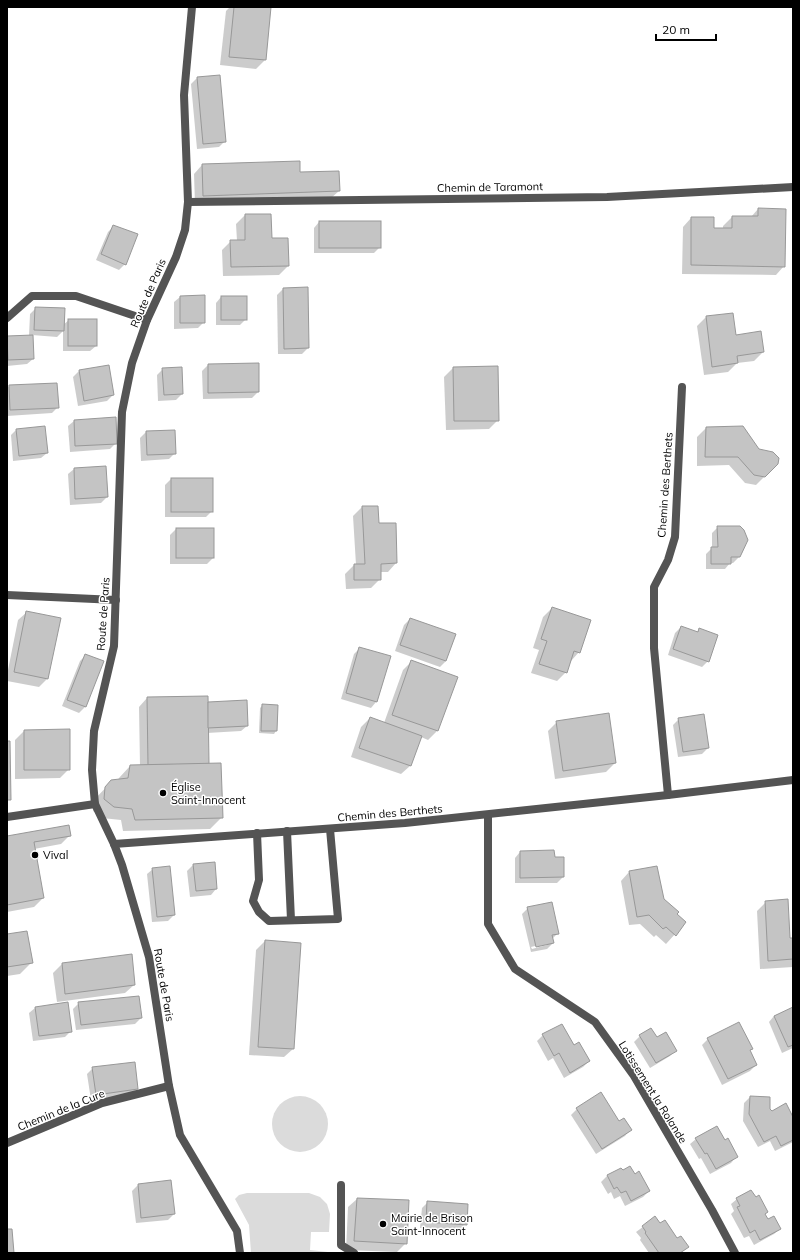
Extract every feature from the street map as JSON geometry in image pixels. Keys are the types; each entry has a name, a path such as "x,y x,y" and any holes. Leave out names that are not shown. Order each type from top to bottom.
{"street":[{"name":"Route de Paris","path":"192,7 184,95 188,202 185,230 176,257 148,320 132,363 122,412 114,646 94,731 92,770 95,804 114,844 149,957 170,1086 180,1135 237,1231 240,1253"},
{"name":"Chemin de Taramont","path":"188,202 607,197 793,187"},
{"path":"7,318 32,296 76,296 148,320"},
{"name":"Chemin des Berthets","path":"668,795 654,648 654,587 668,560 675,537 682,388"},
{"path":"7,595 116,600"},
{"name":"Chemin des Berthets","path":"114,844 330,829 488,815 793,780"},
{"path":"7,817 95,804"},
{"name":"Lotissement la Rolande","path":"488,815 488,924 515,969 595,1022 634,1076 712,1210 734,1253"},
{"path":"257,833 259,880 253,901 259,912 269,921 338,919 330,829"},
{"path":"287,831 292,920"},
{"name":"Chemin de la Cure","path":"7,1143 102,1103 170,1086"},
{"path":"342,1185 341,1245 354,1253"}],"shaded area":[{"path":"294,1096 306,1096 316,1100 324,1108 328,1118 328,1130 324,1140 316,1148 306,1152 294,1152 284,1148 276,1140 272,1130 272,1118 276,1108 284,1100"},
{"path":"247,1193 309,1193 320,1197 327,1204 330,1214 329,1232 311,1232 310,1250 337,1253 251,1253 249,1225 235,1199 239,1195"}],"building":[{"path":"234,7 271,7 266,60 229,57"},
{"path":"220,75 226,142 203,144 197,77"},
{"path":"300,161 300,172 339,171 340,191 203,196 202,164"},
{"path":"758,208 786,209 785,267 691,265 691,217 714,217 714,228 732,228 732,216 758,216"},
{"path":"245,214 271,214 272,238 288,238 289,266 231,267 230,240 245,240"},
{"path":"319,221 381,221 381,248 319,248"},
{"path":"113,225 138,234 126,265 101,254"},
{"path":"308,287 309,348 284,349 283,288"},
{"path":"205,295 205,323 180,323 180,296"},
{"path":"221,296 247,296 247,320 221,320"},
{"path":"35,307 65,308 64,331 34,330"},
{"path":"733,313 736,335 761,331 764,352 737,356 738,363 712,367 706,316"},
{"path":"68,319 97,319 97,346 68,346"},
{"path":"33,335 34,359 8,360 7,336"},
{"path":"259,363 259,392 208,393 208,364"},
{"path":"109,365 114,395 84,401 79,370"},
{"path":"498,366 499,421 454,421 453,367"},
{"path":"182,367 183,394 164,395 162,368"},
{"path":"57,383 59,408 10,410 9,385"},
{"path":"116,417 117,444 75,446 74,420"},
{"path":"45,426 48,453 19,456 16,429"},
{"path":"743,426 759,449 773,452 779,458 778,464 765,477 754,475 738,457 705,457 706,427"},
{"path":"175,430 176,454 147,455 146,431"},
{"path":"106,466 108,497 75,499 74,468"},
{"path":"171,478 213,478 213,512 171,512"},
{"path":"362,506 378,506 379,523 396,523 397,563 381,564 381,580 354,580 354,564 365,564"},
{"path":"717,526 740,526 744,530 748,540 740,557 731,557 731,564 711,564 711,547 718,547"},
{"path":"176,528 214,528 214,558 176,558"},
{"path":"552,607 591,620 580,653 574,651 567,673 539,664 547,641 541,639"},
{"path":"26,611 61,618 48,679 14,672"},
{"path":"410,618 456,634 446,661 400,645"},
{"path":"681,626 698,632 699,628 718,635 709,662 673,649"},
{"path":"359,647 391,656 377,702 346,693"},
{"path":"85,654 104,661 86,707 67,700"},
{"path":"411,660 458,677 438,731 392,715"},
{"path":"208,696 209,764 148,765 147,697"},
{"path":"247,700 248,726 208,728 208,702"},
{"path":"262,704 278,705 277,731 261,731"},
{"path":"609,713 616,763 563,771 556,721"},
{"path":"704,714 709,748 683,752 678,718"},
{"path":"370,717 422,736 411,766 359,748"},
{"path":"70,729 70,770 24,770 24,730"},
{"path":"7,741 10,741 11,800 7,800"},
{"name":"Église Saint-Innocent","path":"221,763 223,818 135,820 132,809 114,807 104,799 105,787 111,780 128,778 130,765"},
{"path":"69,825 71,836 34,842 44,898 7,905 7,836"},
{"path":"554,850 555,857 564,857 564,877 520,878 520,851"},
{"path":"215,862 217,889 196,891 193,864"},
{"path":"170,866 175,915 157,917 152,868"},
{"path":"657,866 664,899 679,912 677,914 686,922 676,936 666,927 663,929 649,915 637,917 629,871"},
{"path":"788,899 790,938 793,938 793,959 768,961 765,901"},
{"path":"552,902 559,934 552,935 554,943 536,947 527,907"},
{"path":"27,931 33,963 7,967 7,934"},
{"path":"265,940 301,943 294,1049 258,1047"},
{"path":"132,954 135,985 65,994 62,963"},
{"path":"139,996 142,1018 81,1025 78,1002"},
{"path":"68,1002 72,1032 39,1036 35,1007"},
{"path":"793,1007 793,1045 788,1047 774,1016"},
{"path":"739,1022 753,1049 750,1050 757,1065 728,1079 707,1038"},
{"path":"562,1024 574,1045 579,1042 590,1061 570,1073 559,1053 554,1056 542,1034"},
{"path":"651,1028 657,1037 666,1032 677,1051 656,1063 639,1035"},
{"path":"135,1062 138,1089 96,1095 92,1067"},
{"path":"601,1092 619,1121 624,1118 632,1130 602,1149 576,1108"},
{"path":"750,1096 770,1097 770,1109 772,1111 786,1103 793,1117 793,1140 781,1146 776,1136 764,1142 749,1114"},
{"path":"717,1126 725,1140 728,1138 738,1157 716,1169 707,1153 705,1154 695,1138"},
{"path":"630,1166 635,1174 639,1171 650,1191 631,1201 626,1191 621,1193 617,1187 614,1189 607,1175 621,1168 623,1170"},
{"path":"171,1180 175,1214 141,1218 138,1184"},
{"path":"751,1190 756,1197 759,1195 768,1212 765,1214 768,1219 774,1216 781,1229 760,1240 755,1230 750,1233 737,1207 740,1206 736,1198"},
{"path":"357,1198 409,1200 407,1244 354,1241"},
{"path":"427,1201 468,1204 467,1225 426,1222"},
{"path":"655,1216 660,1223 665,1220 677,1238 681,1236 689,1247 680,1253 659,1253 642,1226"},
{"path":"7,1229 12,1229 14,1253 7,1253"}],"place":[{"name":"Église Saint-Innocent","path":"163,793"},
{"name":"Vival","path":"35,855"},
{"name":"Mairie de Brison Saint-Innocent","path":"383,1224"}]}
